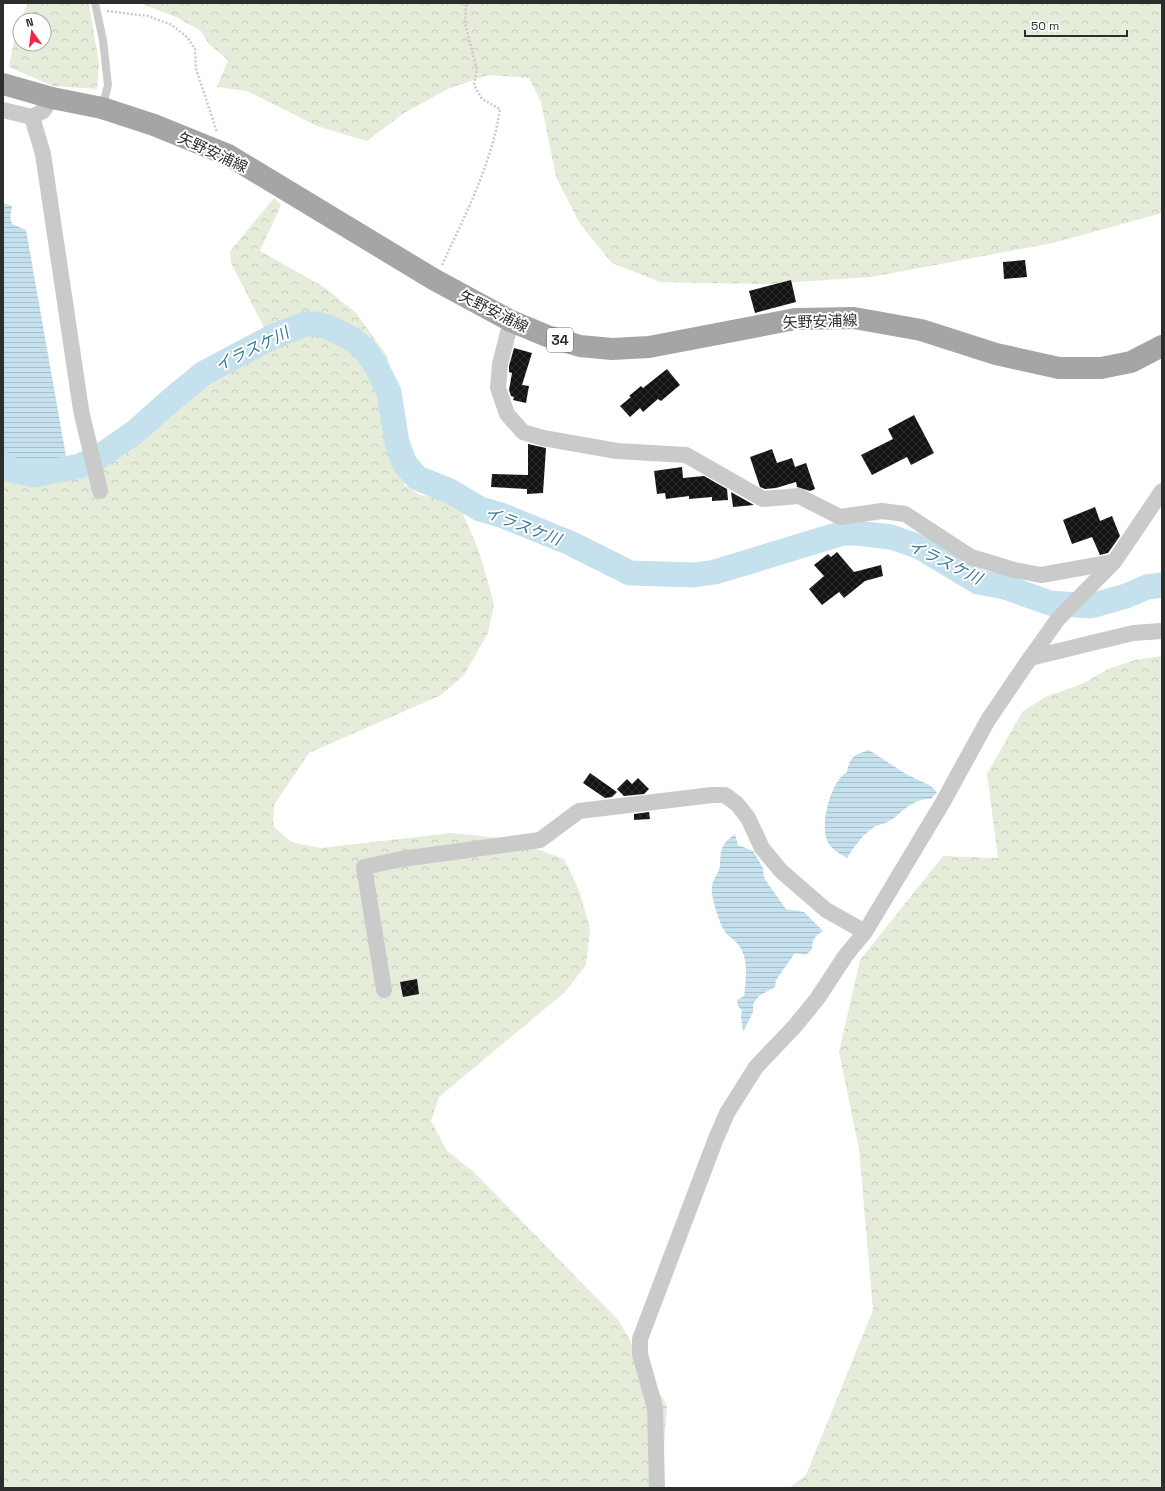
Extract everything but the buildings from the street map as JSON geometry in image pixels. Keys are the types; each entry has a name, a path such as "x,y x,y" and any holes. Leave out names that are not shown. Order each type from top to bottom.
{"main road":[{"name":"矢野安浦線","path":"3,84 52,98 102,108 154,125 228,155 434,280 511,321 547,336 580,346 612,349 649,347 795,319 854,318 921,330 996,354 1060,368 1101,368 1131,362 1162,346"}],"street":[{"path":"3,110 32,117 43,112 52,98"},
{"path":"32,117 43,154 81,410 100,491"},
{"path":"511,321 500,364 498,388 507,414 523,432 543,438 617,451 686,455 763,499 799,496 840,517 882,511 905,514 972,557 1014,570 1041,576 1114,562"},
{"path":"657,1488 655,1408 640,1354 640,1339 689,1207 727,1113 756,1067 795,1026 817,999 846,955 865,932 962,769 988,720 1030,658 1058,619 1114,562 1162,491"},
{"path":"1030,658 1133,633 1162,631"},
{"path":"384,990 364,867 402,859 540,840 579,811 712,795 724,795 737,804 748,818 762,848 781,870 826,910 865,932"}],"lane":[{"path":"96,7 103,40 108,85 102,108"}],"path":[{"path":"434,280 469,207 498,126 500,109 482,99 474,85 477,70 465,24 466,3"},
{"path":"96,7 148,16 172,25 196,48 196,69 206,102 228,155"}],"green space":[{"path":"28,3 89,3 99,64 97,89 53,86 9,67 12,51 52,52 52,12 24,12"},
{"path":"139,3 1162,3 1162,213 1053,243 871,277 767,284 660,282 612,263 580,224 556,177 541,102 529,78 488,75 448,89 404,113 367,141 317,126 247,91 217,87 228,60 209,44 201,31 176,17"},
{"path":"274,198 281,205 260,251 324,287 356,313 387,356 407,455 404,485 420,495 444,497 458,503 479,551 494,604 488,633 464,675 441,695 309,753 274,805 273,826 291,842 321,848 451,833 509,839 564,859 579,890 590,929 586,965 565,992 439,1097 431,1121 447,1151 474,1172 619,1321 667,1406 661,1488 3,1488 3,477 8,475 42,477 59,476 67,475 88,467 124,444 179,399 205,381 271,341 231,263 230,251"},
{"path":"1162,656 1162,1488 789,1488 806,1475 873,1310 859,1149 839,1052 860,960 943,856 998,858 987,774 1022,712 1045,697 1082,684 1108,669 1135,660"}],"water":[{"path":"3,203 12,206 10,217 12,224 26,230 67,462 3,470"},
{"path":"869,750 906,774 931,786 937,792 931,799 925,799 914,803 889,821 874,827 855,845 847,858 833,849 827,840 825,823 828,803 836,784 847,772 851,759 856,755"},
{"path":"735,834 738,845 753,851 763,868 764,878 786,909 804,912 823,931 814,938 812,949 806,955 795,953 776,980 775,987 759,996 753,1004 753,1012 743,1032 741,1017 742,1011 738,1006 737,1000 744,996 746,967 744,956 741,948 726,933 721,924 714,903 712,890 713,883 720,866 722,848 726,841"}],"waterway":[{"name":"イラスケ川","path":"3,464 12,470 34,475 80,466 102,455 135,432 204,373 272,337 305,324 317,324 328,327 352,339 364,349 375,364 389,392 397,443 405,464 417,478 448,490 480,509 501,515 570,543 630,573 694,575 715,572 843,533 856,533 891,537 920,547 978,582 1005,587 1050,603 1091,606 1126,596 1147,587 1162,585"}]}
